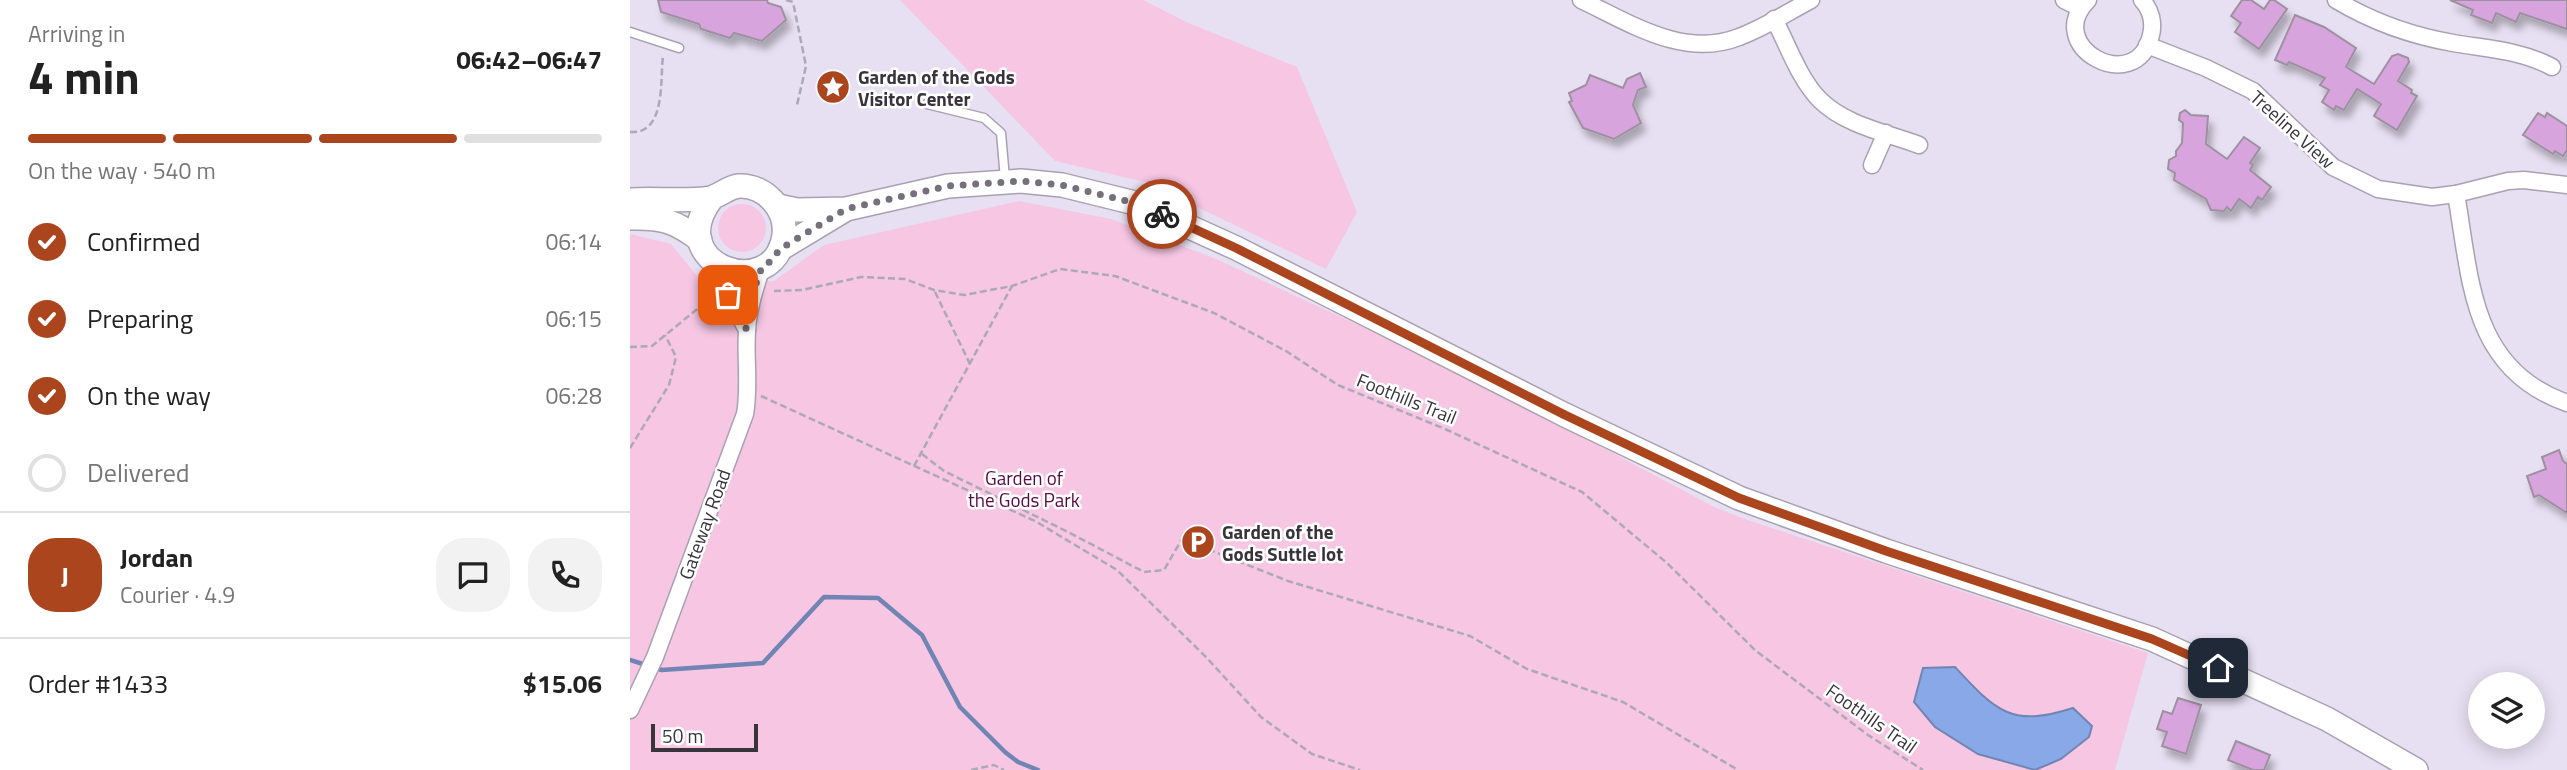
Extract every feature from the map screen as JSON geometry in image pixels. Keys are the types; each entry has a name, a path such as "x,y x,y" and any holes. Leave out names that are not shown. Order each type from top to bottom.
{"main road":[{"path":"778,206 797,210 846,209 948,186 1005,182 1062,185 1139,204 1739,498 1875,547 2152,639 2308,710 2416,770"},
{"path":"739,186 754,188 767,195 778,206 784,235 780,249 771,261 762,267 747,272 733,272 716,264 702,248 699,222 703,210 712,198 725,190 739,186"},
{"path":"630,201 712,198"},
{"path":"780,249 846,209"},
{"path":"630,218 654,217 675,223 700,240"}],"street":[{"path":"1588,2 1648,32 1687,44 1721,43 1739,37 1811,0"},
{"path":"2064,0 2084,4 2076,24 2077,38 2085,52 2104,64 2116,65 2133,60 2147,45 2153,30 2151,16 2142,0"},
{"path":"2336,0 2403,30 2449,43 2530,55 2552,66"},
{"path":"1774,19 1804,77 1820,100 1842,116 1919,145"},
{"name":"Treeline View","path":"2147,45 2207,68 2253,91 2333,167 2363,184 2432,197 2508,181 2567,185"},
{"path":"1872,165 1886,133"},
{"path":"2456,194 2475,305 2492,344 2521,377 2539,390 2567,403"},
{"name":"Gateway Road","path":"716,264 728,295 747,330"},
{"name":"Gateway Road","path":"630,710 652,664 745,414 749,390 747,330 753,292 762,267"}],"lane":[{"path":"630,32 679,48"},
{"path":"927,104 984,118 1001,133 1005,182"}],"path":[{"path":"786,0 793,2 806,66 797,105"},
{"path":"630,132 638,133 649,126 657,115 665,45"},
{"name":"Foothills Trail","path":"774,291 802,290 861,277 905,279 934,290 964,295 1012,286 1060,269 1115,276 1214,313 1286,351 1338,385 1445,429 1581,492 1667,563 1756,651 1868,735 1923,770"},
{"path":"914,466 1012,286"},
{"path":"934,290 970,364"},
{"path":"630,347 652,346 696,310 712,306"},
{"path":"630,448 669,385 676,357 665,335"},
{"path":"749,390 1035,521 1117,570 1206,657 1261,717 1312,754 1360,770"},
{"path":"922,454 944,471 1144,572 1164,569 1182,540 1288,581 1470,636 1527,669 1623,702 1738,770"},
{"path":"971,770 986,765 995,765 1004,770"}],"green space":[{"path":"900,0 1143,0 1186,22 1297,67 1357,212 1326,269 1145,182 1055,161"},
{"name":"Garden of the Gods Park","path":"1019,201 1111,219 1214,258 1466,375 1714,507 2148,653 2115,770 630,770 630,234 671,244 706,287 774,281 824,245"},
{"path":"742,204 751,205 759,211 765,219 765,237 759,245 751,251 742,252 733,251 725,245 719,237 718,228 719,219 725,211 733,205"}],"water":[{"path":"1955,667 1982,695 2006,712 2034,716 2073,708 2092,726 2089,737 2061,759 2035,770 1978,754 1935,727 1914,702 1923,668"}],"building":[{"path":"658,0 767,0 768,3 781,7 786,20 762,41 734,33 730,38 701,29 699,24 661,12"},
{"path":"2242,0 2251,0 2264,9 2270,0 2274,0 2287,9 2259,49 2235,32 2241,23 2231,16"},
{"path":"2450,0 2567,0 2567,29 2520,13 2516,22 2496,13 2492,23 2471,15 2473,10"},
{"path":"2295,15 2324,27 2356,48 2346,67 2374,84 2392,56 2398,54 2408,58 2409,62 2398,81 2417,96 2397,130 2374,116 2381,104 2357,89 2344,110 2336,106 2334,110 2322,102 2329,90 2320,85 2325,78 2289,62 2287,65 2275,60"},
{"path":"1640,73 1646,87 1638,90 1633,105 1641,123 1614,139 1583,128 1569,102 1572,101 1569,93 1586,85 1590,75 1623,88 1627,79"},
{"path":"2185,110 2191,115 2208,116 2206,144 2227,159 2244,137 2260,148 2250,163 2253,165 2250,170 2271,187 2262,200 2258,197 2251,208 2239,199 2231,211 2227,207 2224,211 2211,210 2206,199 2174,180 2175,173 2168,169 2169,160 2176,156 2182,143 2183,123 2179,120 2180,113"},
{"path":"2538,113 2545,117 2547,113 2567,126 2567,150 2563,156 2555,151 2553,154 2523,135"},
{"path":"2559,450 2567,464 2567,513 2539,495 2534,497 2527,476 2546,469 2542,457"},
{"path":"2178,698 2201,705 2186,754 2162,746 2167,732 2157,729 2163,711 2172,714"},
{"path":"2236,741 2270,755 2264,770 2253,770 2228,760"}],"waterway":[{"path":"654,668 662,670 763,663 824,597 878,598 922,635 960,707 1005,752 1018,762 1038,770"},
{"path":"630,660 646,665"}],"way so far":[{"path":"728,295 747,330 753,292 762,267 771,261 780,249 846,209 948,186 1021,181 1062,185 1139,204 1162,214"}],"place":[{"name":"Garden of the Gods Visitor Center","path":"833,87"},
{"name":"Garden of the Gods Suttle lot","path":"1198,542"}],"route":[{"path":"1162,214 1236,248 1565,415 1739,498 1886,551 2152,639 2218,668"}]}
